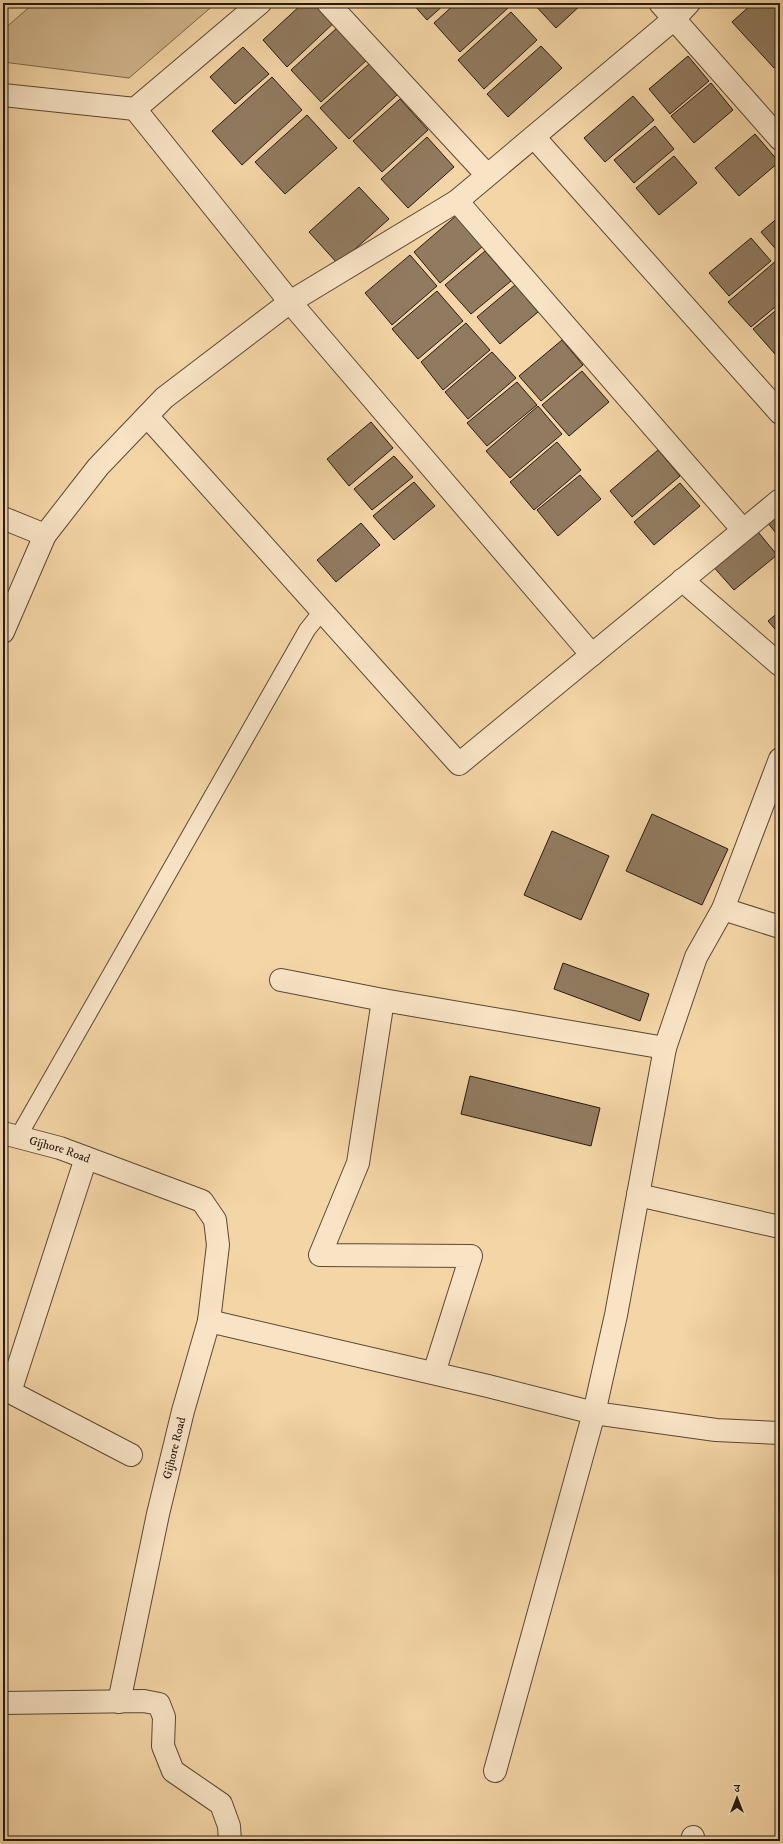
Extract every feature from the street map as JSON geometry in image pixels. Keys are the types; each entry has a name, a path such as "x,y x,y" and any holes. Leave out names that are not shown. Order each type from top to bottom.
{"street":[{"path":"135,109 260,3"},
{"path":"328,3 487,176"},
{"path":"3,632 45,535 98,467 164,398 290,302 457,201 534,136 667,11 689,3"},
{"path":"667,11 780,139"},
{"path":"3,95 135,109 290,302 592,655"},
{"path":"534,136 780,413"},
{"path":"457,201 743,530"},
{"path":"147,416 459,764 780,500"},
{"path":"3,518 45,535"},
{"path":"682,580 780,665"},
{"path":"495,1770 594,1413 616,1315 665,1048 696,957 723,909 780,758"},
{"path":"723,909 780,927"},
{"path":"281,980 383,1000 665,1048"},
{"path":"383,1000 358,1163 320,1255 471,1256 434,1374"},
{"name":"Gijhore Road","path":"11,1135 60,1148 202,1201 215,1220 218,1245 209,1321 183,1411 158,1514 119,1702"},
{"path":"86,1158 10,1392 131,1455"},
{"path":"638,1195 780,1228"},
{"path":"209,1321 594,1413 716,1430 780,1433"},
{"path":"3,1703 144,1701 159,1704 164,1717 163,1746 173,1771 221,1804 229,1826 230,1841"}],"lane":[{"path":"11,1135 307,630 322,611"}],"shaded area":[{"path":"34,3 216,3 129,78 3,62 3,30"}],"building":[{"path":"303,3 323,3 338,19 287,67 263,40"},
{"path":"412,3 446,3 427,20"},
{"path":"456,3 504,3 508,8 460,52 434,23"},
{"path":"533,3 583,3 556,28"},
{"path":"753,3 772,3 780,12 780,63 774,68 732,22"},
{"path":"511,12 537,40 484,89 458,60"},
{"path":"338,27 368,59 321,102 291,70"},
{"path":"541,46 562,68 508,117 487,94"},
{"path":"243,47 269,74 235,104 210,77"},
{"path":"688,56 709,81 670,114 649,89"},
{"path":"369,64 397,95 349,139 320,108"},
{"path":"272,77 302,110 242,165 212,131"},
{"path":"711,83 733,110 694,143 671,116"},
{"path":"633,96 654,120 605,162 584,138"},
{"path":"400,99 428,130 382,172 353,141"},
{"path":"307,115 337,148 285,194 255,162"},
{"path":"655,126 674,149 634,183 614,160"},
{"path":"755,134 779,162 739,196 715,168"},
{"path":"427,137 454,167 408,208 381,179"},
{"path":"674,156 697,183 659,215 636,188"},
{"path":"359,187 389,219 338,264 309,232"},
{"path":"457,215 483,246 440,283 414,252"},
{"path":"780,216 780,254 761,232"},
{"path":"751,238 771,261 729,296 709,273"},
{"path":"485,251 511,281 471,314 445,285"},
{"path":"410,255 437,286 392,325 365,293"},
{"path":"777,260 780,264 780,303 751,327 728,302"},
{"path":"515,285 538,312 500,344 477,317"},
{"path":"437,291 463,321 418,359 392,329"},
{"path":"780,307 780,349 775,354 753,329"},
{"path":"466,323 490,350 443,390 421,362"},
{"path":"562,340 583,365 541,401 519,376"},
{"path":"492,352 516,378 468,419 445,392"},
{"path":"582,371 609,402 569,436 542,405"},
{"path":"517,382 537,405 487,446 467,423"},
{"path":"538,406 562,434 510,478 486,451"},
{"path":"371,422 393,448 349,486 327,459"},
{"path":"557,442 581,470 534,510 510,482"},
{"path":"658,450 680,476 632,517 610,491"},
{"path":"394,456 413,477 372,510 354,489"},
{"path":"580,475 601,499 558,536 537,510"},
{"path":"414,482 435,506 394,540 373,516"},
{"path":"680,483 700,506 654,545 634,522"},
{"path":"780,511 780,538 767,522"},
{"path":"361,523 380,545 336,582 317,560"},
{"path":"754,527 777,555 734,590 711,564"},
{"path":"780,611 780,635 768,621"},
{"path":"652,814 728,849 702,905 626,871"},
{"path":"552,831 609,856 581,920 524,895"},
{"path":"563,963 649,994 640,1021 554,989"},
{"path":"470,1076 600,1108 591,1146 461,1114"}]}
